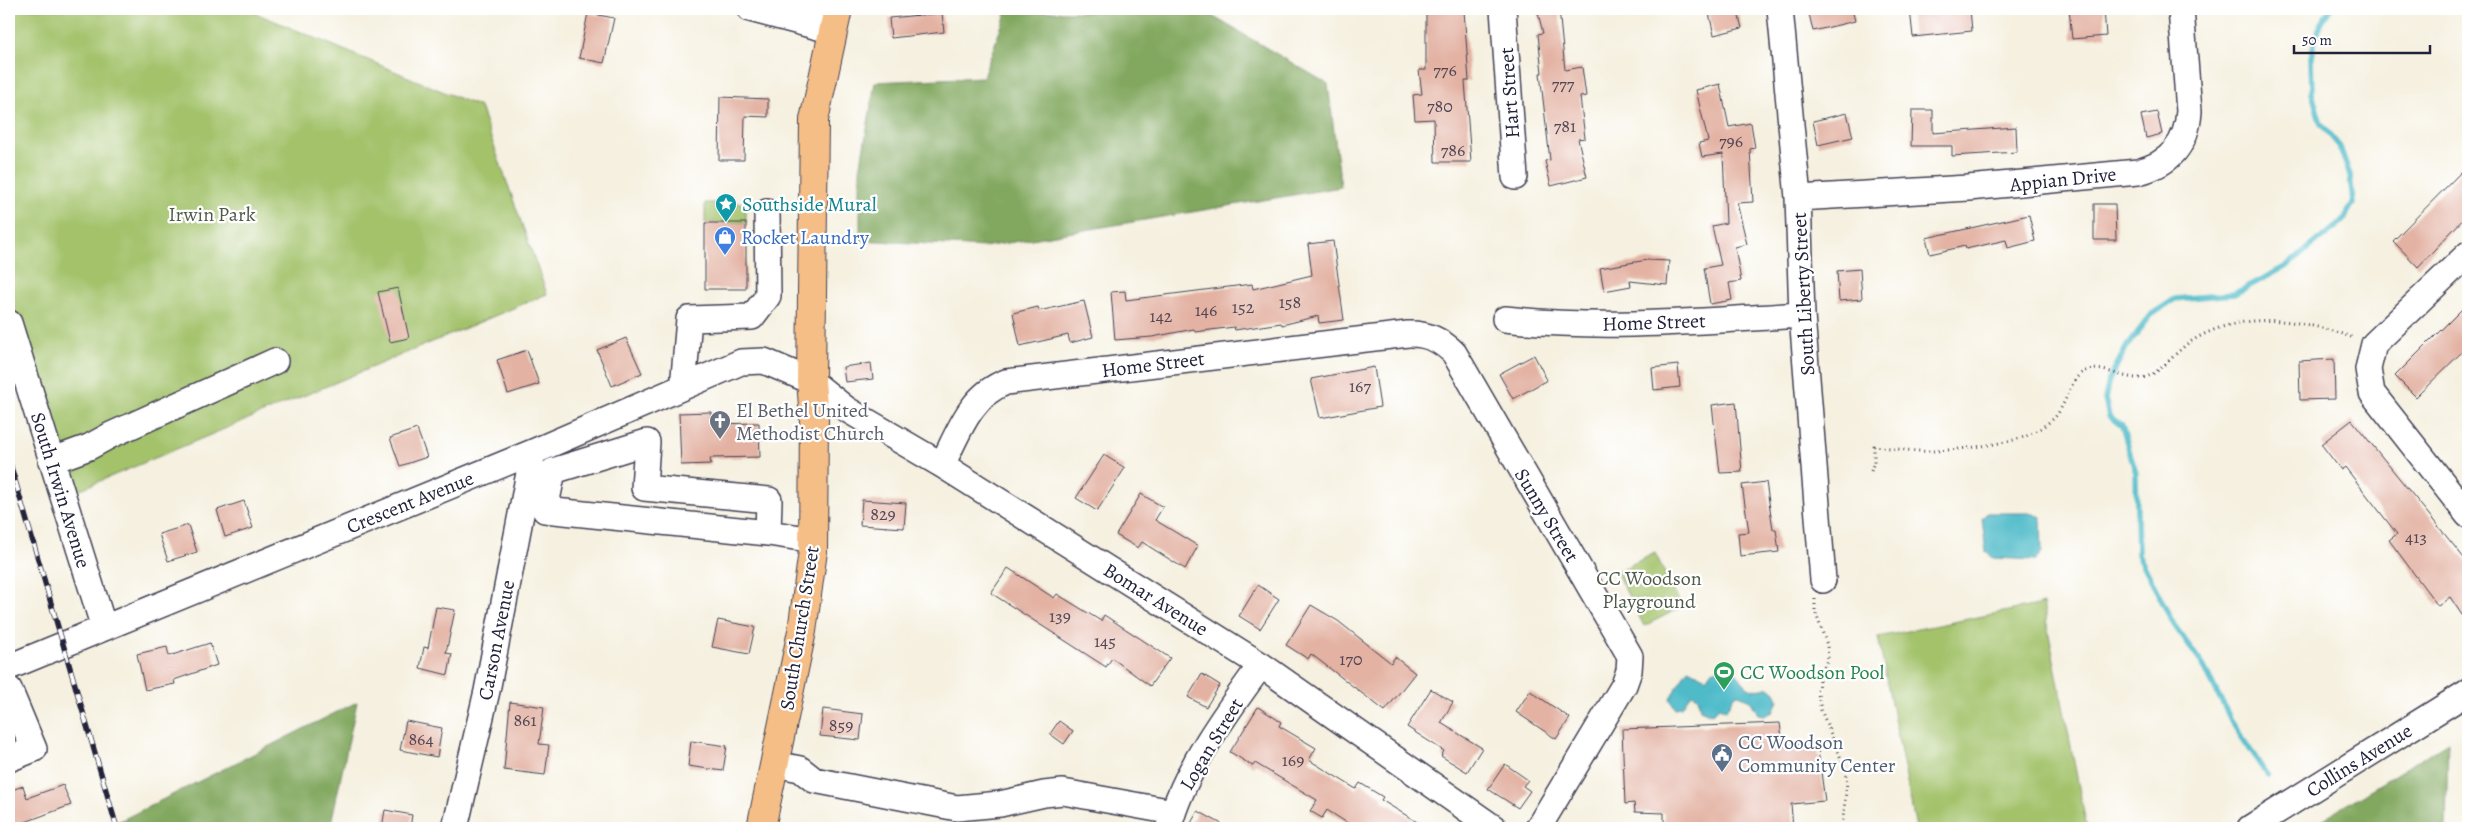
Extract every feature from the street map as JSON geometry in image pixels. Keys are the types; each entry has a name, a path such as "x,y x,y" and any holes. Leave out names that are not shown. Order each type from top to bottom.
{"main road":[{"name":"South Church Street","path":"761,828 802,631 814,540 814,418 811,381 814,120 836,20"}],"street":[{"path":"750,9 836,20"},
{"name":"Hart Street","path":"1503,9 1515,177"},
{"name":"South Liberty Street","path":"1780,9 1798,198 1802,315 1823,580"},
{"name":"Appian Drive","path":"1798,198 1968,188 2120,174 2152,168 2165,162 2176,152 2188,126 2189,111 2181,9"},
{"path":"685,386 684,376 689,320 752,317 768,296 767,212"},
{"path":"2468,254 2374,344 2368,369 2372,392 2468,515"},
{"name":"Home Street","path":"1505,319 1559,325 1626,325 1802,315"},
{"name":"South Irwin Avenue","path":"9,324 104,628"},
{"name":"Home Street","path":"942,465 972,406 987,391 1006,382 1408,334"},
{"name":"Sunny Street","path":"1408,334 1432,337 1445,344 1454,353 1630,656 1629,671 1624,684 1538,828"},
{"path":"51,461 89,447 110,434 275,361"},
{"name":"Crescent Avenue","path":"9,667 533,452 741,362 764,361 811,381"},
{"name":"Bomar Avenue","path":"811,381 846,409 942,465 1261,665 1494,828"},
{"path":"607,420 620,451"},
{"path":"768,533 769,500 644,488 646,442 553,471 545,510 768,533 814,540"},
{"name":"Carson Avenue","path":"456,828 487,691 533,452"},
{"path":"672,523 675,492"},
{"name":"Logan Street","path":"1171,820 1183,788 1201,756 1261,665"},
{"path":"9,689 34,749 9,759"},
{"name":"Collins Avenue","path":"2250,828 2468,692"},
{"path":"775,764 800,769 814,780 957,808 1000,804 1044,794 1063,792 1171,820"}],"path":[{"path":"1872,471 1874,446 1931,451 2024,437 2055,418 2081,373 2092,368 2144,378 2158,371 2177,351 2198,338 2259,320 2280,320 2310,325 2357,339"},
{"path":"1823,580 1814,583 1815,611 1827,645 1828,658 1819,678 1818,694 1821,710 1844,766 1847,782 1842,828"}],"green space":[{"name":"Irwin Park","path":"9,9 246,9 480,107 547,294 62,497 9,323"},
{"path":"1007,11 1207,13 1328,84 1341,187 984,247 860,240 860,170 875,82 983,77"},
{"path":"705,203 746,203 746,223 705,223"},
{"name":"CC Woodson Playground","path":"1655,553 1682,607 1644,626 1616,572"},
{"path":"2043,604 2087,828 1916,828 1878,637"},
{"path":"357,702 330,828 106,828"},
{"path":"2448,742 2446,828 2308,828"}],"water":[{"path":"1987,513 2034,513 2041,517 2042,553 2036,560 1993,558 1986,552 1982,519"},
{"name":"CC Woodson Pool","path":"1731,667 1750,688 1761,689 1769,687 1775,692 1778,700 1773,712 1765,715 1758,714 1750,700 1737,694 1733,697 1726,710 1719,707 1712,714 1700,709 1698,697 1693,694 1689,696 1682,707 1675,708 1670,698 1688,669 1706,678 1711,671"}],"building":[{"path":"1537,9 1559,9 1565,70 1582,67 1586,96 1580,97 1585,138 1578,139 1587,177 1551,186 1545,161 1550,160 1540,73 1542,73 1538,34 1543,33"},
{"path":"1708,9 1737,9 1742,28 1714,35"},
{"path":"1808,9 1852,9 1855,21 1813,31"},
{"path":"1910,9 1970,9 1972,31 1913,37"},
{"path":"2069,9 2104,9 2106,36 2072,39"},
{"path":"1464,10 1469,81 1465,81 1471,162 1435,162 1434,119 1415,120 1413,95 1422,94 1419,70 1426,70 1426,11"},
{"path":"588,13 614,18 604,63 579,58"},
{"path":"942,13 944,32 891,38 889,18"},
{"path":"1720,84 1729,127 1751,123 1755,148 1750,149 1753,202 1737,203 1747,244 1735,247 1741,281 1729,283 1732,300 1710,304 1704,268 1721,265 1712,226 1726,223 1723,154 1702,157 1699,143 1708,141 1696,90"},
{"path":"720,97 768,99 768,117 745,116 744,160 719,160"},
{"path":"1912,110 1933,110 1933,133 2016,127 2017,152 1952,156 1952,146 1911,146"},
{"path":"2157,112 2162,134 2146,138 2141,115"},
{"path":"1847,113 1853,137 1818,145 1813,121"},
{"path":"2468,165 2468,214 2418,267 2393,241"},
{"path":"2094,204 2115,204 2116,240 2094,240"},
{"path":"2029,215 2035,241 2008,248 2006,240 1966,249 1965,246 1930,254 1926,238"},
{"name":"Rocket Laundry","path":"705,223 746,223 746,289 705,289"},
{"path":"1333,241 1344,320 1319,323 1318,316 1282,325 1281,323 1235,330 1234,327 1195,332 1194,329 1152,337 1115,340 1111,292 1125,291 1126,300 1252,284 1253,289 1312,275 1308,244"},
{"path":"1647,260 1669,261 1667,285 1630,281 1631,286 1604,291 1600,268"},
{"path":"1860,269 1862,299 1839,301 1837,271"},
{"path":"398,288 409,338 390,342 378,292"},
{"path":"1084,301 1093,337 1070,343 1068,335 1020,346 1013,313 1038,307 1039,311"},
{"path":"2468,303 2468,346 2416,397 2395,376"},
{"path":"626,338 642,373 612,386 597,350"},
{"path":"527,350 539,384 508,394 497,360"},
{"path":"1534,355 1547,380 1513,399 1499,374"},
{"path":"2334,359 2335,399 2300,400 2299,361"},
{"path":"871,363 873,379 845,382 843,367"},
{"path":"1678,365 1680,387 1654,390 1652,368"},
{"path":"1374,367 1380,407 1320,418 1311,379"},
{"path":"1736,402 1742,472 1720,473 1712,405"},
{"name":"El Bethel United Methodist Church","path":"711,412 711,424 759,423 760,457 710,458 711,464 681,465 679,413"},
{"path":"2352,420 2468,563 2468,624 2450,597 2438,606 2389,540 2397,534 2345,467 2341,470 2321,444"},
{"path":"417,429 427,457 400,466 390,438"},
{"path":"1104,455 1125,468 1097,511 1076,498"},
{"path":"1766,482 1773,529 1776,529 1779,552 1740,556 1738,533 1749,532 1742,485"},
{"path":"1141,494 1163,507 1155,520 1198,546 1185,569 1142,542 1138,548 1116,535"},
{"path":"862,500 906,503 904,528 860,525"},
{"path":"244,501 253,528 225,537 217,510"},
{"path":"188,525 197,552 168,561 159,534"},
{"path":"1008,568 1054,598 1057,594 1101,621 1104,615 1170,658 1150,686 1112,658 1106,667 991,593"},
{"path":"1258,585 1279,599 1260,629 1239,616"},
{"path":"1311,605 1338,621 1391,663 1395,657 1415,673 1385,711 1311,654 1308,659 1286,645"},
{"path":"436,607 455,610 446,653 452,654 448,675 420,668 424,647 428,648"},
{"path":"718,620 755,627 749,654 712,647"},
{"path":"210,643 217,665 174,680 175,684 145,690 137,654 167,647 169,656"},
{"path":"1202,674 1220,685 1206,707 1188,697"},
{"path":"1431,689 1453,702 1441,723 1482,748 1467,772 1441,756 1444,751 1407,727"},
{"path":"1530,691 1570,718 1556,739 1516,712"},
{"path":"510,702 544,707 539,744 549,745 545,775 504,770"},
{"path":"1258,707 1281,722 1279,726 1316,748 1309,760 1356,789 1360,783 1383,797 1381,800 1427,828 1355,828 1327,810 1322,818 1310,811 1317,800 1255,763 1253,766 1230,752"},
{"path":"823,709 863,714 860,740 820,736"},
{"path":"406,721 442,728 437,757 400,750"},
{"path":"1059,721 1073,731 1064,744 1050,734"},
{"name":"CC Woodson Community Center","path":"1780,723 1783,746 1817,743 1825,801 1791,804 1793,828 1664,828 1664,813 1635,812 1634,803 1625,804 1622,729"},
{"path":"691,741 727,746 723,771 688,766"},
{"path":"1505,764 1528,780 1523,786 1530,791 1518,808 1488,789"},
{"path":"63,785 71,805 9,828 9,791 23,786 27,798"},
{"path":"385,810 412,815 410,828 382,828"},
{"path":"1198,811 1229,828 1188,828"}],"waterway":[{"path":"2267,775 2233,724 2203,665 2174,625 2138,554 2136,473 2122,426 2109,416 2105,399 2109,380 2127,346 2152,314 2175,299 2234,294 2285,267 2343,221 2353,203 2350,175 2340,147 2321,124 2312,93 2311,57 2318,28 2330,9"}],"railway":[{"path":"9,460 117,828"}],"place":[{"name":"Southside Mural","path":"726,223"},
{"name":"Rocket Laundry","path":"725,256"},
{"name":"El Bethel United Methodist Church","path":"720,440"},
{"name":"CC Woodson Pool","path":"1724,691"},
{"name":"CC Woodson Community Center","path":"1722,773"}]}
